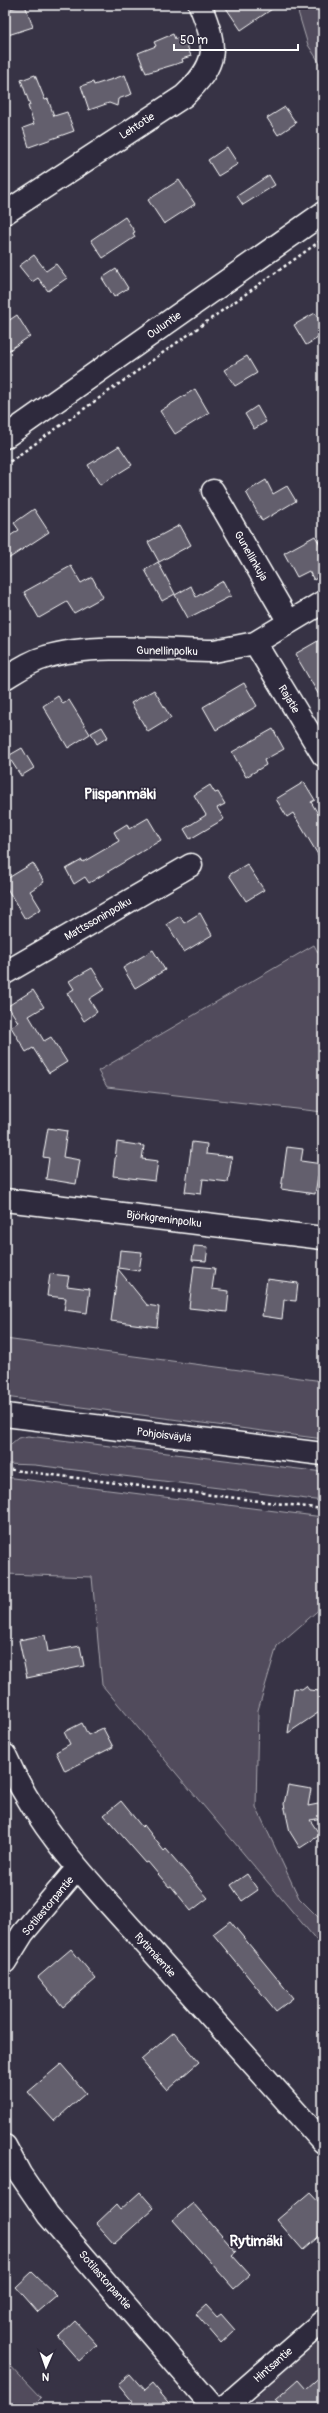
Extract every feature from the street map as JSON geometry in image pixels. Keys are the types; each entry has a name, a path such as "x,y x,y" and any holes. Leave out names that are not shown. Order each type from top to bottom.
{"street":[{"name":"Lehtotie","path":"5,213 184,96 203,77 211,62 212,46 200,5"},
{"name":"Ouluntie","path":"5,437 323,213"},
{"name":"Gunellinkuja","path":"213,491 289,622"},
{"name":"Gunellinpolku","path":"5,678 44,657 65,652 92,650 214,652 255,643 323,602"},
{"name":"Rajatie","path":"255,643 323,756"},
{"name":"Mattssoninpolku","path":"5,973 191,865"},
{"name":"Björkgreninpolku","path":"5,1200 323,1238"},
{"name":"Pohjoisväylä","path":"5,1415 323,1454"},
{"name":"Rytimäentie","path":"5,1755 14,1776 34,1811 78,1871 323,2142"},
{"name":"Sotilastorpantie","path":"5,1962 23,1933 70,1877 78,1871"},
{"name":"Sotilastorpantie","path":"5,2146 20,2174 48,2215 214,2408"},
{"name":"Hintsantie","path":"223,2408 323,2321"}],"path":[{"path":"5,465 323,239"},
{"path":"5,1469 323,1509"}],"shaded area":[{"path":"296,5 323,5 323,68 308,45"},
{"path":"314,945 323,962 323,1112 107,1087 98,1071"},
{"path":"5,1339 323,1381 323,1439 5,1397"},
{"path":"28,1436 323,1472 323,1501 35,1465 5,1464 5,1449 18,1438"},
{"path":"5,1477 323,1517 323,1606 277,1646 258,1710 256,1807 299,1898 323,1922 323,1948 102,1685 92,1577 5,1574"},
{"path":"323,2334 323,2408 245,2408"},
{"path":"5,2360 41,2398 31,2408 5,2408"}],"building":[{"path":"25,5 33,27 5,36 5,11"},
{"path":"224,5 278,5 241,30"},
{"path":"173,34 175,39 183,35 191,56 182,59 183,62 146,73 138,53 156,46 154,42"},
{"path":"35,75 45,100 48,99 54,116 67,112 74,131 29,147 23,128 34,124 28,106 30,105 21,80"},
{"path":"125,75 132,94 118,99 117,106 109,103 89,110 81,86 93,82 94,85"},
{"path":"285,107 296,123 278,135 267,118"},
{"path":"227,147 238,164 218,176 208,160"},
{"path":"269,175 275,185 243,205 237,196"},
{"path":"179,180 195,204 164,224 148,200"},
{"path":"125,217 135,232 133,233 135,237 103,258 91,240"},
{"path":"34,255 46,271 56,264 67,278 48,291 38,278 32,282 19,266"},
{"path":"116,269 128,288 114,297 102,278"},
{"path":"315,313 323,326 323,335 306,345 294,325"},
{"path":"17,315 30,336 5,353 5,323"},
{"path":"247,356 257,373 235,386 224,370"},
{"path":"195,389 209,413 175,434 160,411"},
{"path":"257,406 266,422 254,429 245,414"},
{"path":"119,446 132,465 100,485 88,465"},
{"path":"266,480 273,494 287,486 296,501 262,521 246,492"},
{"path":"34,509 49,532 5,561 5,539 19,530 14,523"},
{"path":"180,525 191,545 159,562 148,542"},
{"path":"315,536 323,549 323,574 314,580 309,571 297,577 284,553"},
{"path":"158,562 175,594 162,601 145,570"},
{"path":"71,566 81,583 92,577 103,597 74,613 67,602 39,618 24,592"},
{"path":"223,581 231,596 188,618 175,595 191,586 196,597"},
{"path":"323,638 323,702 295,654"},
{"path":"244,683 257,706 216,730 203,707"},
{"path":"154,690 171,718 148,732 131,703"},
{"path":"58,696 63,704 69,700 90,734 68,748 43,706"},
{"path":"102,727 108,737 97,744 91,733"},
{"path":"273,729 284,749 264,760 266,765 246,777 232,752"},
{"path":"22,748 34,768 21,776 8,756"},
{"path":"304,782 315,800 311,802 323,822 323,863 293,813 287,817 276,799"},
{"path":"210,785 215,793 218,792 225,804 217,808 224,819 190,839 184,829 206,815 194,795"},
{"path":"148,818 161,840 89,883 85,877 74,884 66,869 82,860 83,862 119,841 114,832 127,824 129,829"},
{"path":"33,863 44,882 30,891 41,909 25,919 5,885 5,880"},
{"path":"247,864 264,890 246,901 229,875"},
{"path":"200,913 212,935 184,952 167,924 180,916 184,923"},
{"path":"153,950 165,970 135,988 123,968"},
{"path":"92,968 105,989 89,999 97,1012 84,1021 67,993 74,989 69,981"},
{"path":"33,990 44,1007 29,1016 44,1041 51,1037 67,1062 49,1073 33,1048 26,1052 11,1027 18,1022 8,1006"},
{"path":"48,1128 67,1131 63,1157 80,1160 76,1184 46,1179 49,1158 43,1157"},
{"path":"117,1142 144,1146 142,1159 158,1161 155,1181 113,1176"},
{"path":"192,1142 207,1144 206,1154 232,1157 228,1182 203,1179 201,1194 185,1192"},
{"path":"287,1147 303,1149 301,1161 322,1164 321,1176 318,1176 315,1194 281,1189"},
{"path":"194,1246 208,1247 206,1261 192,1260"},
{"path":"120,1250 142,1252 139,1271 118,1268"},
{"path":"194,1266 215,1268 212,1289 229,1291 227,1312 189,1308"},
{"path":"118,1269 147,1305 159,1307 157,1327 111,1321"},
{"path":"50,1274 69,1276 67,1286 90,1289 87,1313 64,1310 66,1298 47,1296"},
{"path":"267,1279 298,1283 296,1301 284,1300 282,1319 262,1316"},
{"path":"45,1635 48,1652 80,1646 84,1666 27,1678 19,1640"},
{"path":"306,1686 309,1690 321,1691 321,1711 288,1733 294,1688 302,1689"},
{"path":"82,1723 88,1735 103,1728 113,1747 65,1771 56,1752 70,1744 64,1732"},
{"path":"288,1785 311,1789 308,1806 323,1803 323,1818 310,1820 320,1835 300,1848 290,1832 284,1804"},
{"path":"121,1801 142,1827 144,1825 164,1851 166,1849 208,1898 191,1911 171,1886 169,1887 148,1862 146,1863 104,1815"},
{"path":"247,1874 258,1890 242,1901 231,1885"},
{"path":"230,1921 293,1998 276,2011 213,1934"},
{"path":"71,1949 96,1979 63,2007 38,1977"},
{"path":"174,2032 199,2062 167,2090 141,2060"},
{"path":"61,2064 86,2093 54,2121 28,2092"},
{"path":"140,2192 154,2208 114,2244 96,2224 116,2205 120,2210"},
{"path":"310,2192 323,2206 323,2233 303,2250 277,2220"},
{"path":"193,2203 236,2252 232,2255 250,2275 234,2289 173,2220"},
{"path":"32,2272 57,2296 38,2312 16,2287"},
{"path":"206,2305 217,2317 221,2314 235,2330 221,2343 196,2314"},
{"path":"75,2321 97,2345 79,2361 58,2337"},
{"path":"130,2374 144,2390 152,2383 173,2408 138,2408 118,2384"},
{"path":"323,2374 323,2404 319,2408 282,2408 275,2400 298,2380 306,2389"}],"district":[{"name":"Piispanmäki","path":"120,794"},
{"name":"Rytimäki","path":"256,2241"}]}
